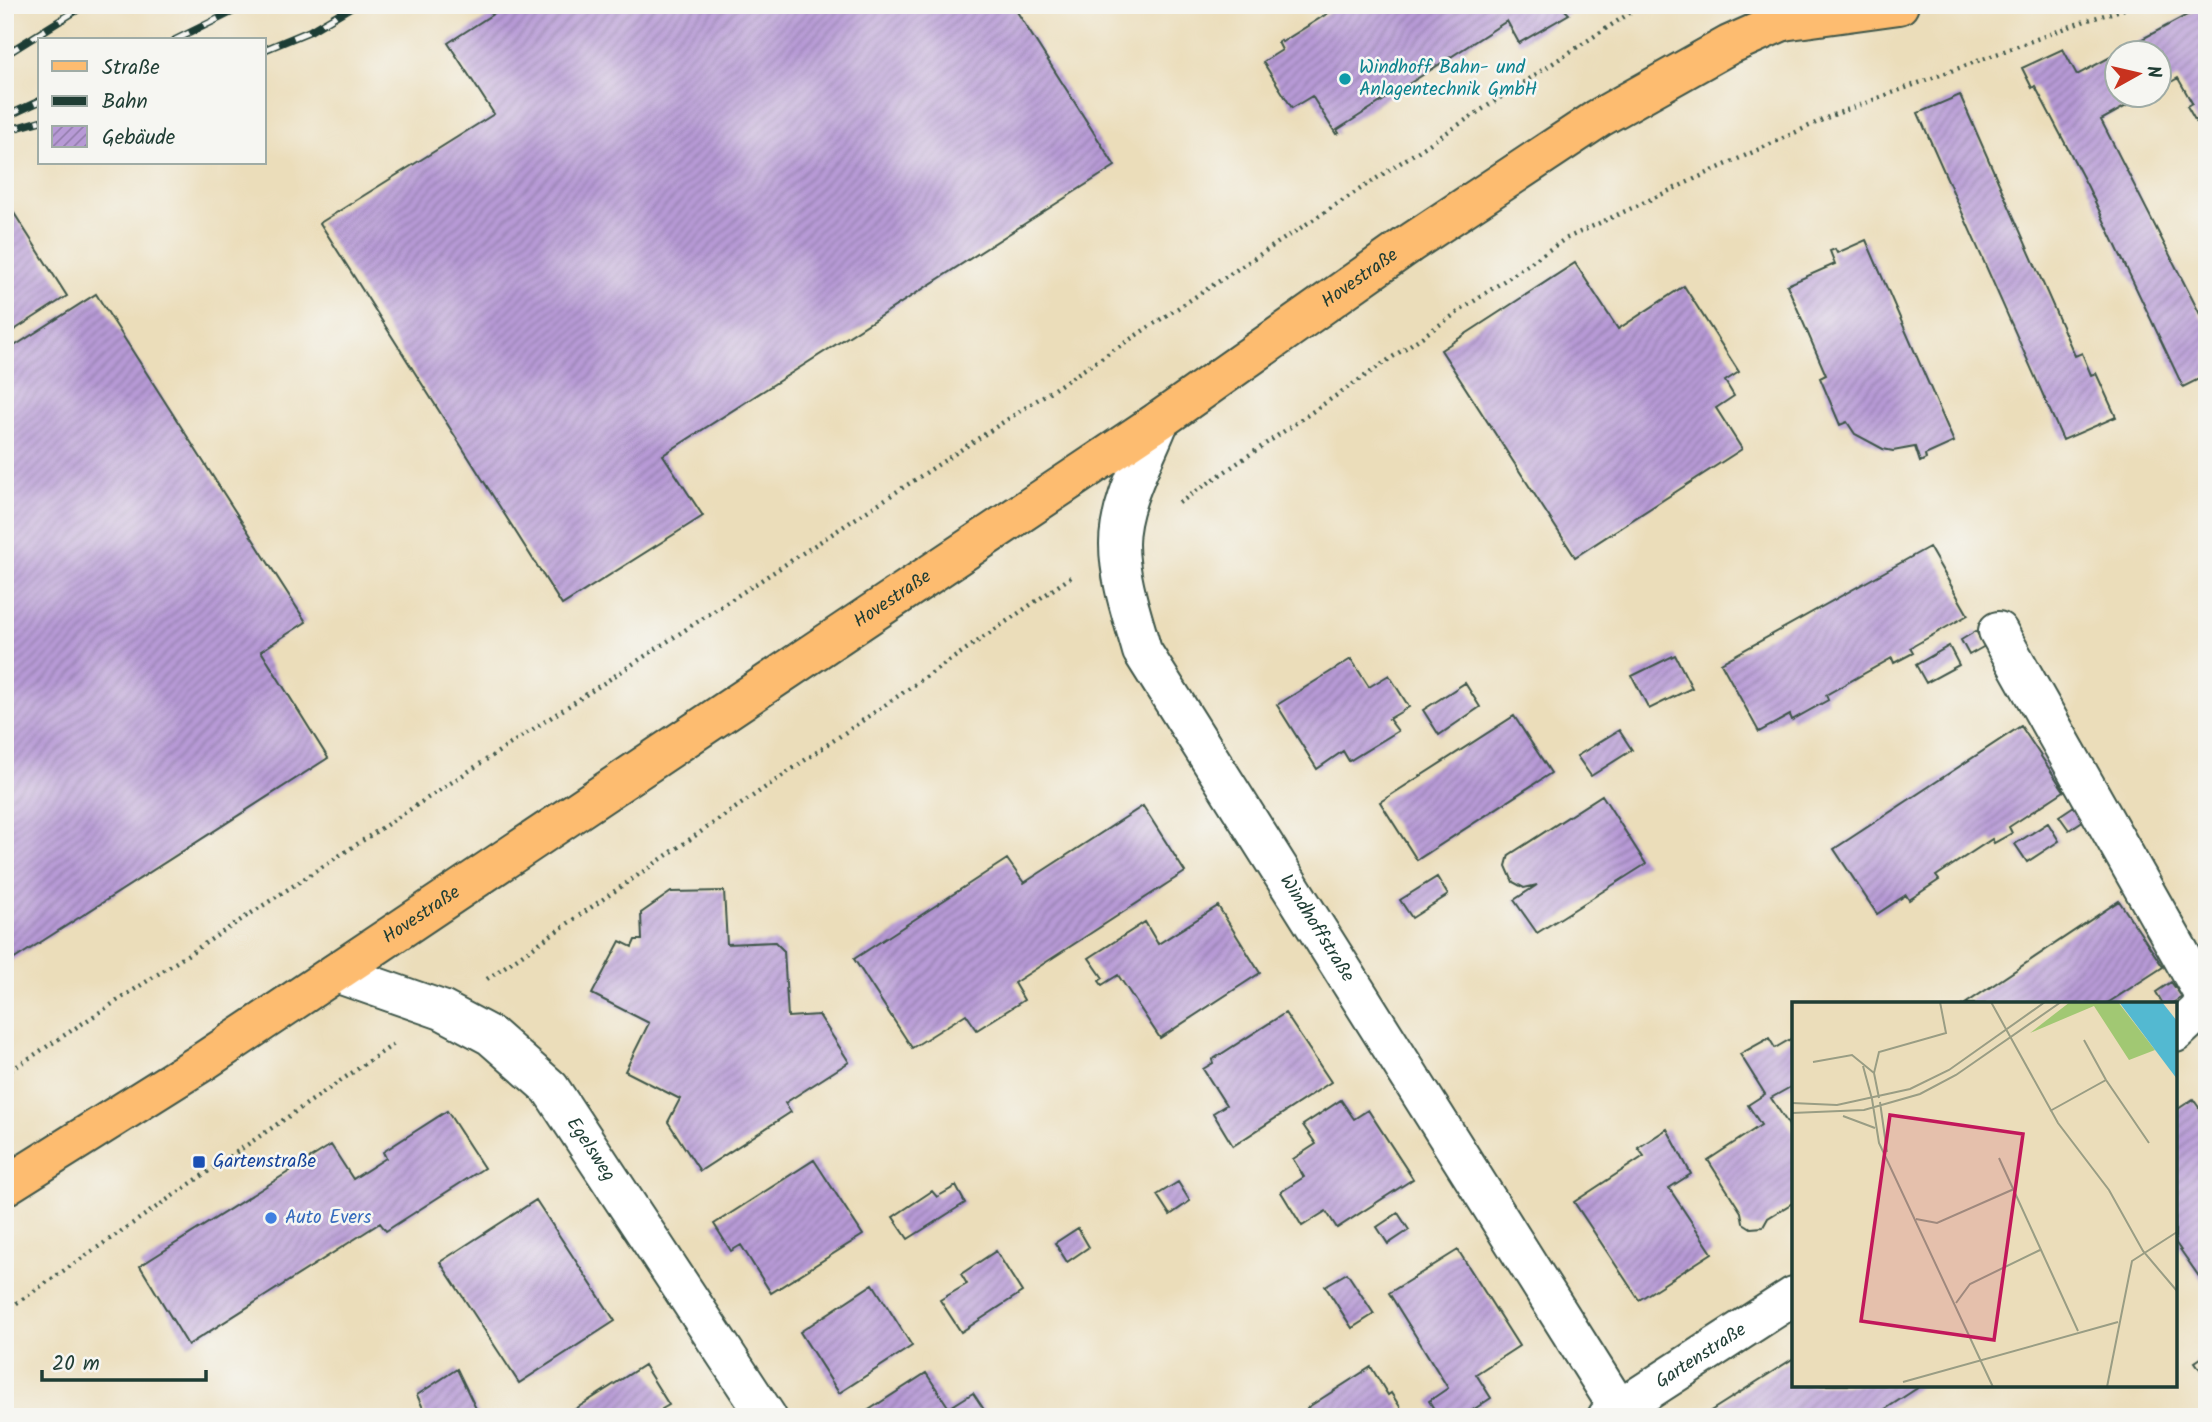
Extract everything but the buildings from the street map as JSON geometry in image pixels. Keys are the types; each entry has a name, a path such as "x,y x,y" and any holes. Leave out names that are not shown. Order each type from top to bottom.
{"main road":[{"name":"Hovestraße","path":"5,1186 204,1061 1160,420 1409,244 1599,118 1729,45 1793,13 1899,5"}],"street":[{"name":"Windhoffstraße","path":"1160,420 1124,512 1119,544 1128,600 1142,651 1613,1413"},
{"path":"1998,631 2207,1002 2177,1031"},
{"name":"Egelsweg","path":"335,973 442,1010 491,1036 550,1088 767,1417"},
{"name":"Gartenstraße","path":"1613,1413 1792,1297"}],"path":[{"path":"5,1074 1642,5"},
{"path":"5,1311 1565,239 1833,115 2085,20 2137,5"}],"railway":[{"path":"5,55 85,5"},
{"path":"179,38 246,5"},
{"path":"266,49 310,31 354,5"},
{"path":"5,117 38,102"},
{"path":"5,131 38,122"}],"place":[{"name":"Windhoff Bahn- und Anlagentechnik GmbH","path":"1345,79"},
{"name":"Gartenstraße","path":"199,1162"},
{"name":"Auto Evers","path":"271,1218"}]}
